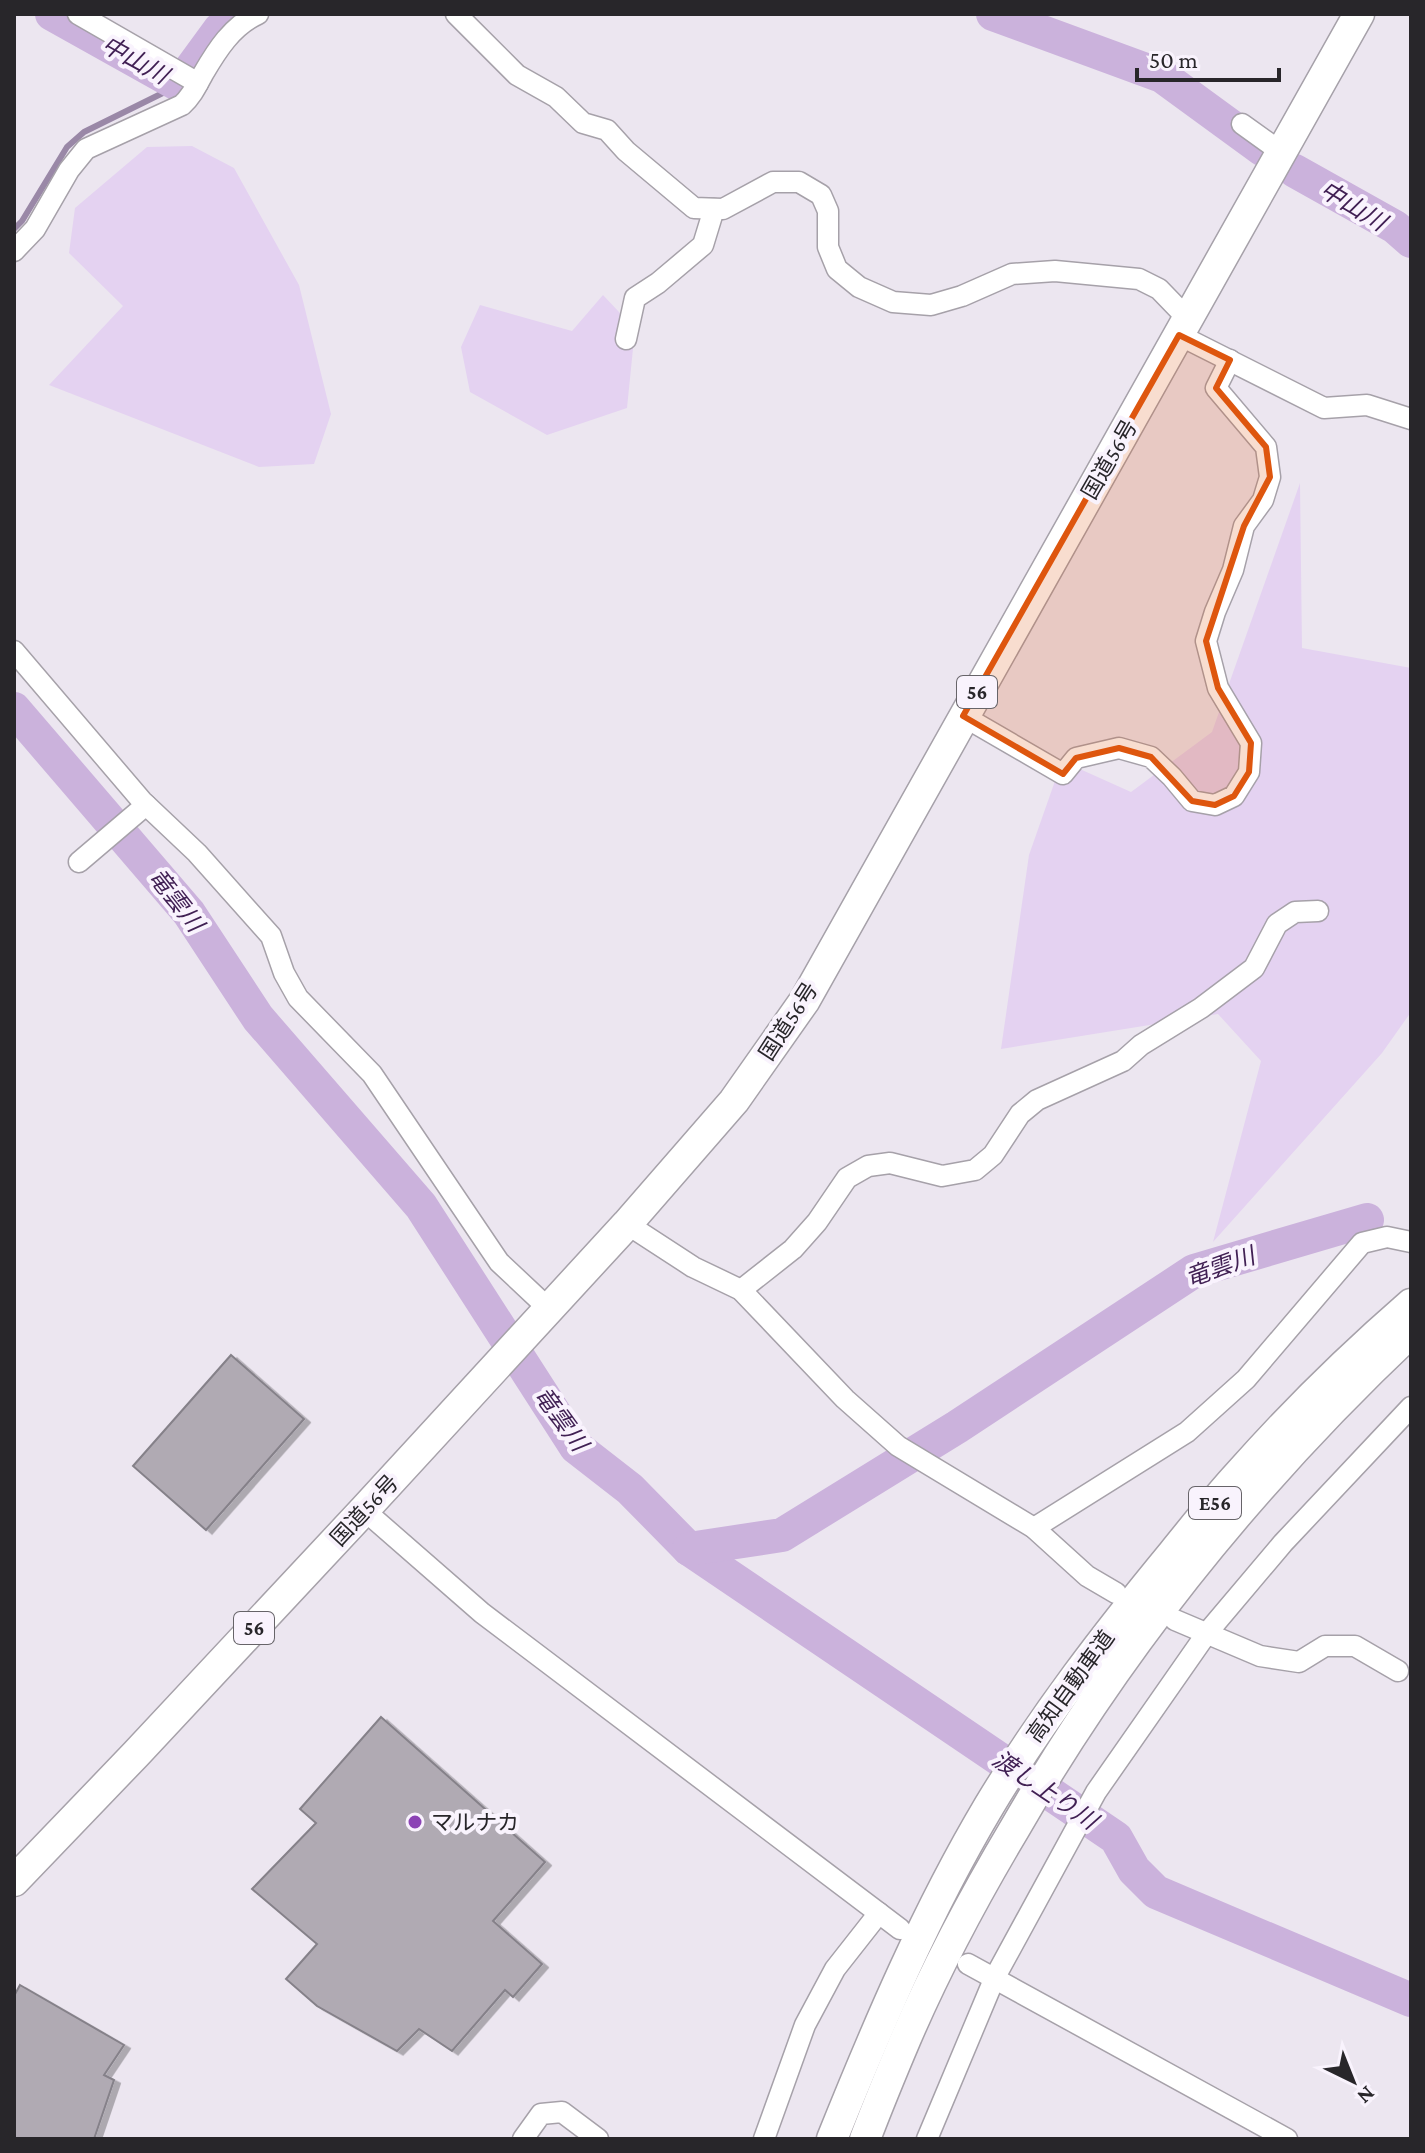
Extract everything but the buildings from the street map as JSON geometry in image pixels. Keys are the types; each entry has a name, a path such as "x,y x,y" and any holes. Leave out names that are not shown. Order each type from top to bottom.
{"highway":[{"name":"国道56号","path":"14,1881 364,1510 627,1224 734,1101 805,1000 1359,14"},
{"name":"高知自動車道","path":"832,2139 879,2023 932,1911 989,1807 1042,1723 1123,1613 1239,1473 1358,1351 1411,1304"},
{"name":"高知自動車道","path":"865,2139 907,2036 961,1926 1066,1743 1144,1630 1259,1488 1411,1332"}],"street":[{"path":"78,14 190,78"},
{"path":"14,251 35,229 69,170 86,149 182,105 189,98 190,78 234,30 258,14"},
{"path":"456,14 517,75 556,97 583,123 607,130 626,151 694,208 723,209 773,182 799,182 821,195 828,211 828,247 837,269 859,287 893,302 931,305 962,296 1012,274 1055,271 1139,279 1159,289 1183,327 1230,360 1324,408 1367,405 1411,419"},
{"path":"1242,124 1281,152"},
{"path":"626,339 635,298 703,245 714,209"},
{"path":"963,716 1063,774 1076,758 1119,748 1151,757 1192,801 1215,805 1234,796 1249,772 1251,743 1218,688 1206,641 1233,570 1244,526 1263,500 1270,477 1266,447 1216,388 1230,360"},
{"path":"14,651 146,805 197,853 271,936 284,973 298,998 372,1074 499,1262 541,1317"},
{"path":"79,862 146,805"},
{"path":"741,1290 793,1249 817,1222 847,1178 868,1166 890,1163 942,1176 975,1170 993,1155 1020,1114 1037,1100 1123,1061 1141,1045 1201,1008 1254,968 1277,924 1295,912 1318,911"},
{"path":"627,1224 693,1267 741,1290 845,1399 898,1446 1034,1528 1087,1576 1116,1593"},
{"path":"1034,1528 1187,1432 1246,1379 1362,1243 1387,1237 1411,1242"},
{"path":"927,2139 995,1977 1096,1792 1207,1633 1283,1543 1411,1407"},
{"path":"364,1510 482,1613 900,1929"},
{"path":"1175,1620 1260,1656 1299,1662 1325,1646 1355,1646 1398,1671"},
{"path":"764,2139 805,2025 835,1969 879,1913"},
{"path":"968,1964 1279,2137"},
{"path":"523,2139 541,2114 562,2112 598,2139"}],"highlighted area":[{"path":"1179,335 1230,360 1216,388 1266,447 1270,477 1244,526 1206,641 1218,688 1251,743 1249,772 1234,796 1215,805 1192,801 1151,757 1119,748 1076,758 1063,774 963,716"}],"shaded area":[{"path":"192,146 234,168 299,285 331,414 314,464 259,467 49,385 123,306 69,253 75,208 147,147"},
{"path":"603,295 635,329 627,408 547,435 470,392 461,347 480,305 572,331"},
{"path":"1300,483 1302,648 1411,668 1411,1012 1382,1053 1213,1242 1261,1061 1218,1014 1001,1049 1029,855 1062,761 1131,792 1212,732"}],"waterway":[{"name":"中山川","path":"52,14 179,85 220,29 238,14"},
{"name":"中山川","path":"993,14 1162,76 1262,149"},
{"path":"14,229 67,147 84,132 179,85"},
{"name":"中山川","path":"1295,171 1395,227 1411,241"},
{"name":"竜雲川","path":"14,709 189,913 258,1018 421,1206 576,1447 630,1489 689,1549 1116,1838 1134,1870 1156,1892 1411,2000"},
{"name":"竜雲川","path":"689,1549 782,1535 957,1427 1194,1271 1367,1220"}],"place":[{"name":"マルナカ","path":"415,1822"}],"water label":[{"name":"渡し上り川","path":"1045,1790"}]}
